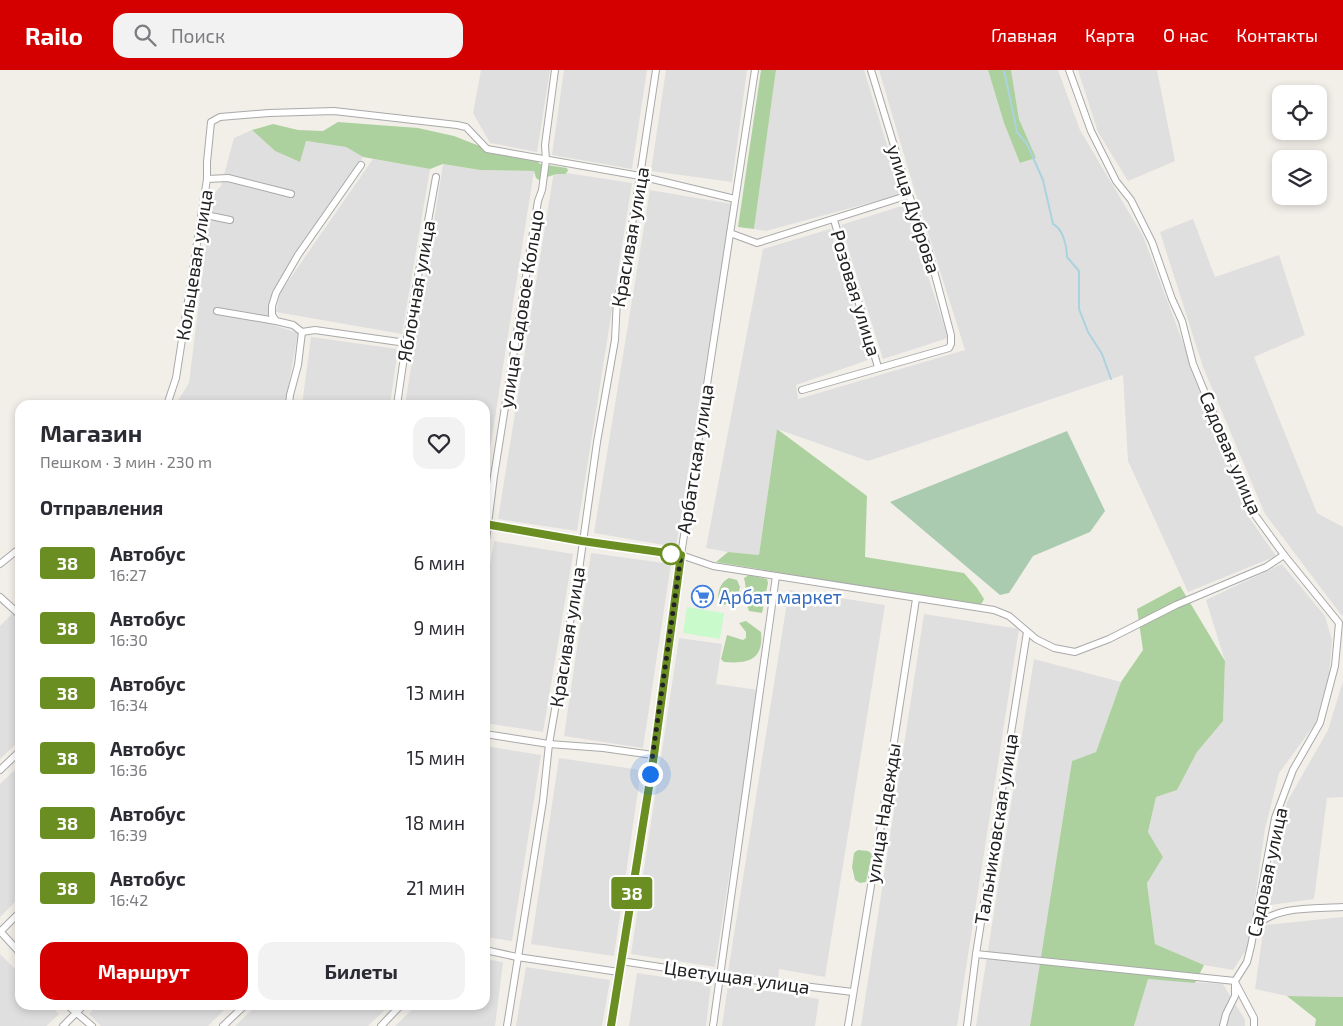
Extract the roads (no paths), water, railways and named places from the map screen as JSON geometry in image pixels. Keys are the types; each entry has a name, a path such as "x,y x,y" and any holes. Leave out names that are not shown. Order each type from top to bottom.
{"street":[{"name":"улица Садовое Кольцо","path":"490,503 538,201 542,190 546,160 545,145 555,70"},
{"name":"Красивая улица","path":"507,1026 543,801 549,744 579,570 597,442 615,340 618,298 640,176 656,70"},
{"name":"Арбатская улица","path":"611,1026 654,755 681,555 755,70"},
{"name":"улица Дуброва","path":"871,70 909,196 929,252 949,326 951,344 948,348 878,367"},
{"name":"Садовая улица","path":"1069,70 1092,131 1116,181 1131,200 1152,242 1172,299 1182,321 1194,364 1255,515 1284,555 1339,623 1335,666 1320,724 1293,770 1275,818 1247,962 1235,980 1235,996 1226,1014 1223,1026"},
{"path":"207,180 211,122 220,117 334,111 457,125 466,127 487,149 640,176 735,199"},
{"path":"276,321 272,315 272,306 276,294 298,255 361,165"},
{"name":"Яблочная улица","path":"398,400 436,177"},
{"name":"Кольцевая улица","path":"169,400 176,378 207,180 228,178 291,194"},
{"path":"730,233 757,243 909,196"},
{"path":"201,214 230,220"},
{"name":"Розовая улица","path":"834,220 878,367"},
{"path":"217,311 276,321 293,326 302,332 315,330 406,343"},
{"path":"290,400 298,365 302,332"},
{"path":"802,390 878,367"},
{"path":"490,525 582,541 681,555 713,566 994,610 1009,616 1036,639 1054,648 1075,652 1109,639 1176,605 1266,567 1284,555"},
{"path":"0,564 15,552"},
{"path":"712,1026 776,576"},
{"path":"0,597 15,610"},
{"name":"улица Надежды","path":"848,1026 886,800 916,599"},
{"name":"Тальниковская улица","path":"967,1026 976,954 1027,632"},
{"path":"490,735 549,744 603,748 654,755"},
{"path":"0,770 15,756"},
{"path":"1255,928 1270,915 1283,912 1343,907"},
{"path":"15,917 0,932 15,948"},
{"path":"490,951 517,957 619,972"},
{"path":"976,954 1235,980 1254,1018 1254,1026"},
{"name":"Цветущая улица","path":"621,961 719,976 853,992"},
{"path":"73,1010 92,1026"},
{"path":"63,1026 79,1010"},
{"path":"223,1026 240,1010"},
{"path":"381,1026 396,1010"}],"waterway":[{"path":"1004,70 1017,132 1027,144 1043,180 1053,224 1064,238 1067,257 1079,271 1079,309 1088,332 1102,354 1111,379"}],"place":[{"name":"Арбат маркет","path":"703,597"}]}
